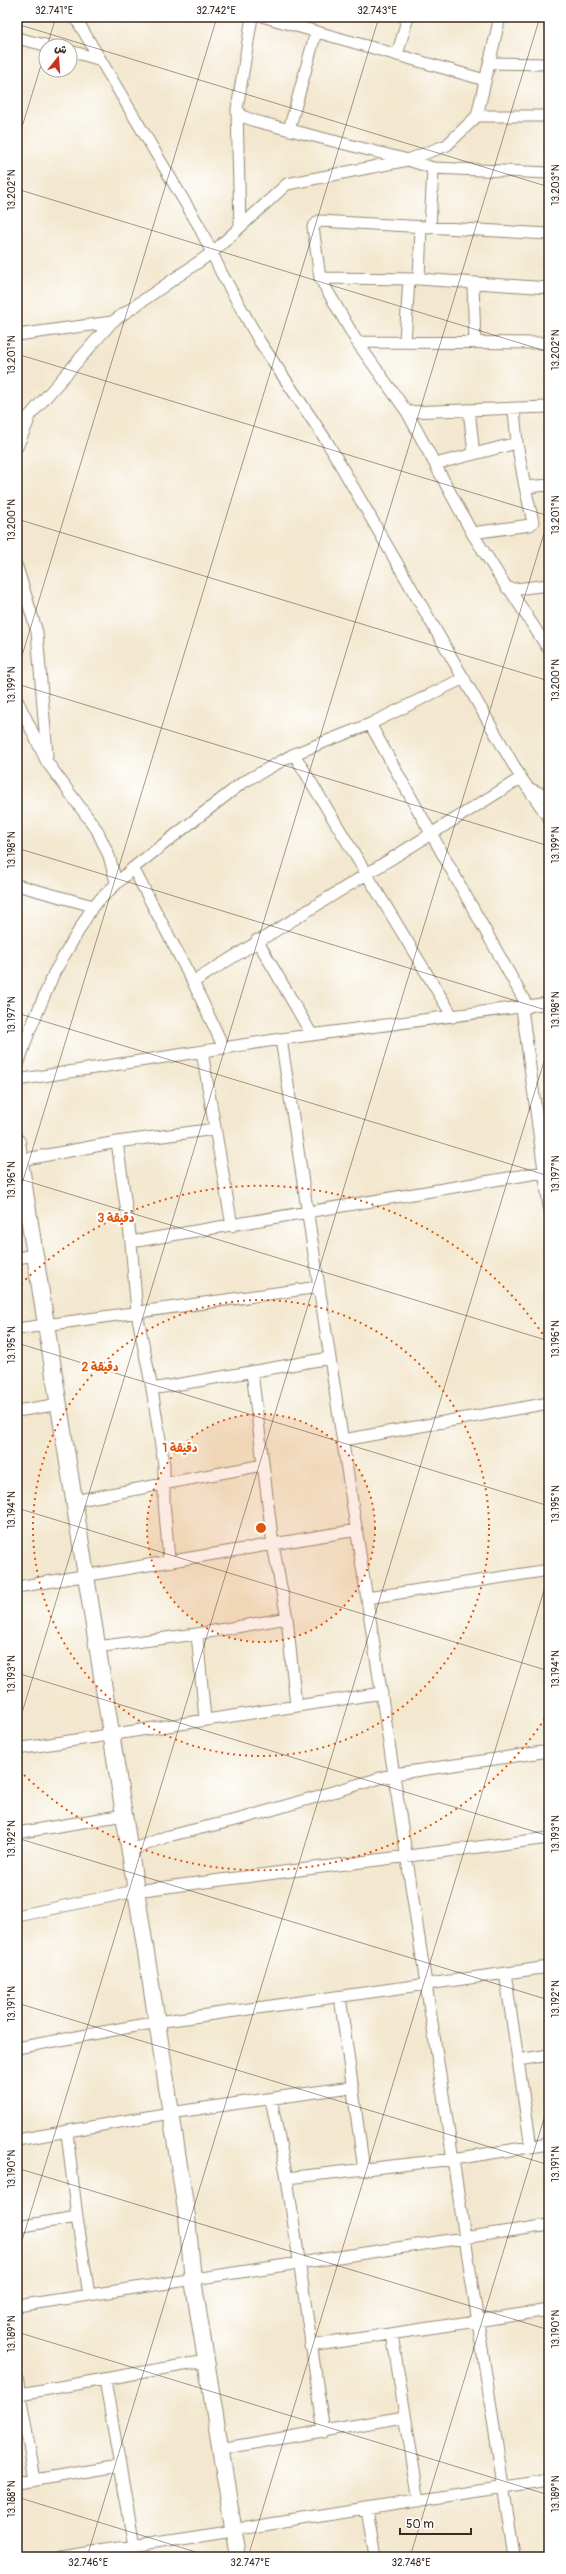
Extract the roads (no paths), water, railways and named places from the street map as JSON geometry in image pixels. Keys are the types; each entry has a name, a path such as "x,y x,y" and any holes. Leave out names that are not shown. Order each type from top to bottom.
{"street":[{"path":"75,17 98,59 213,252 260,342 326,440 521,778 549,818"},
{"path":"240,226 237,109 252,17"},
{"path":"265,17 485,80"},
{"path":"397,55 408,17"},
{"path":"17,430 112,322 213,252 281,187 293,181 408,160 447,145 477,116 500,17"},
{"path":"289,130 316,32"},
{"path":"17,38 38,43"},
{"path":"78,54 98,59"},
{"path":"490,63 549,64"},
{"path":"237,109 242,116 254,121 408,160 433,168 549,173"},
{"path":"477,116 549,116"},
{"path":"405,342 414,279 426,227 433,168"},
{"path":"549,234 316,223 313,227 320,278 356,342 407,412 472,533 549,650"},
{"path":"320,278 414,279 549,288"},
{"path":"473,284 475,343"},
{"path":"17,335 112,322"},
{"path":"356,342 549,343"},
{"path":"407,412 514,410 549,407"},
{"path":"469,410 474,454"},
{"path":"472,533 530,525 533,522 517,443 514,410"},
{"path":"17,448 32,414"},
{"path":"435,464 517,443"},
{"path":"525,487 549,485"},
{"path":"17,567 37,632 48,762"},
{"path":"510,590 549,585"},
{"path":"17,1068 29,1032 54,973 93,906 116,882 242,783 294,754 370,724 464,678"},
{"path":"17,700 48,762 97,830 116,882"},
{"path":"370,724 525,1007 549,1207"},
{"path":"294,754 453,1017"},
{"path":"193,982 430,833 521,778"},
{"path":"528,788 549,797"},
{"path":"133,868 193,982 224,1048"},
{"path":"17,885 93,906"},
{"path":"258,940 312,1035"},
{"path":"17,1080 281,1039 549,1004"},
{"path":"281,1039 514,2557"},
{"path":"202,1052 232,1226"},
{"path":"21,1160 117,1142 215,1129"},
{"path":"17,1142 21,1160 34,1255 60,1404 96,1647 112,1735 134,1891 157,2022 187,2217 193,2280 238,2557"},
{"path":"117,1142 131,1242 138,1314 164,1465 169,1560"},
{"path":"131,1242 546,1172"},
{"path":"17,1258 34,1255"},
{"path":"17,1329 47,1324 138,1314 319,1287"},
{"path":"152,1389 330,1358"},
{"path":"252,1372 273,1545 287,1618 296,1706"},
{"path":"343,1440 549,1403"},
{"path":"17,1411 60,1404"},
{"path":"74,1501 263,1465"},
{"path":"17,1587 169,1560 273,1545 357,1530"},
{"path":"367,1598 549,1570"},
{"path":"96,1647 197,1634 287,1618"},
{"path":"197,1634 205,1719"},
{"path":"17,1749 382,1693"},
{"path":"129,1851 168,1836 244,1818 394,1774 549,1751"},
{"path":"17,1833 124,1814"},
{"path":"17,1916 134,1891 549,1838"},
{"path":"17,2048 157,2022 340,1998 426,1984 549,1967"},
{"path":"505,1973 531,2147"},
{"path":"340,1998 351,2087 364,2170"},
{"path":"518,2060 549,2054"},
{"path":"17,2140 67,2133 170,2114 351,2087"},
{"path":"271,2099 287,2178 300,2264 310,2346 324,2432"},
{"path":"67,2133 77,2217 90,2295"},
{"path":"287,2178 453,2159 549,2144"},
{"path":"17,2227 77,2217"},
{"path":"17,2306 549,2225"},
{"path":"310,2346 478,2319 549,2310"},
{"path":"392,2334 404,2417 419,2501"},
{"path":"20,2394 206,2362"},
{"path":"17,2377 35,2480"},
{"path":"105,2380 134,2546"},
{"path":"220,2449 404,2417"},
{"path":"17,2483 119,2466"},
{"path":"62,2557 549,2480"},
{"path":"367,2509 375,2557"}]}
